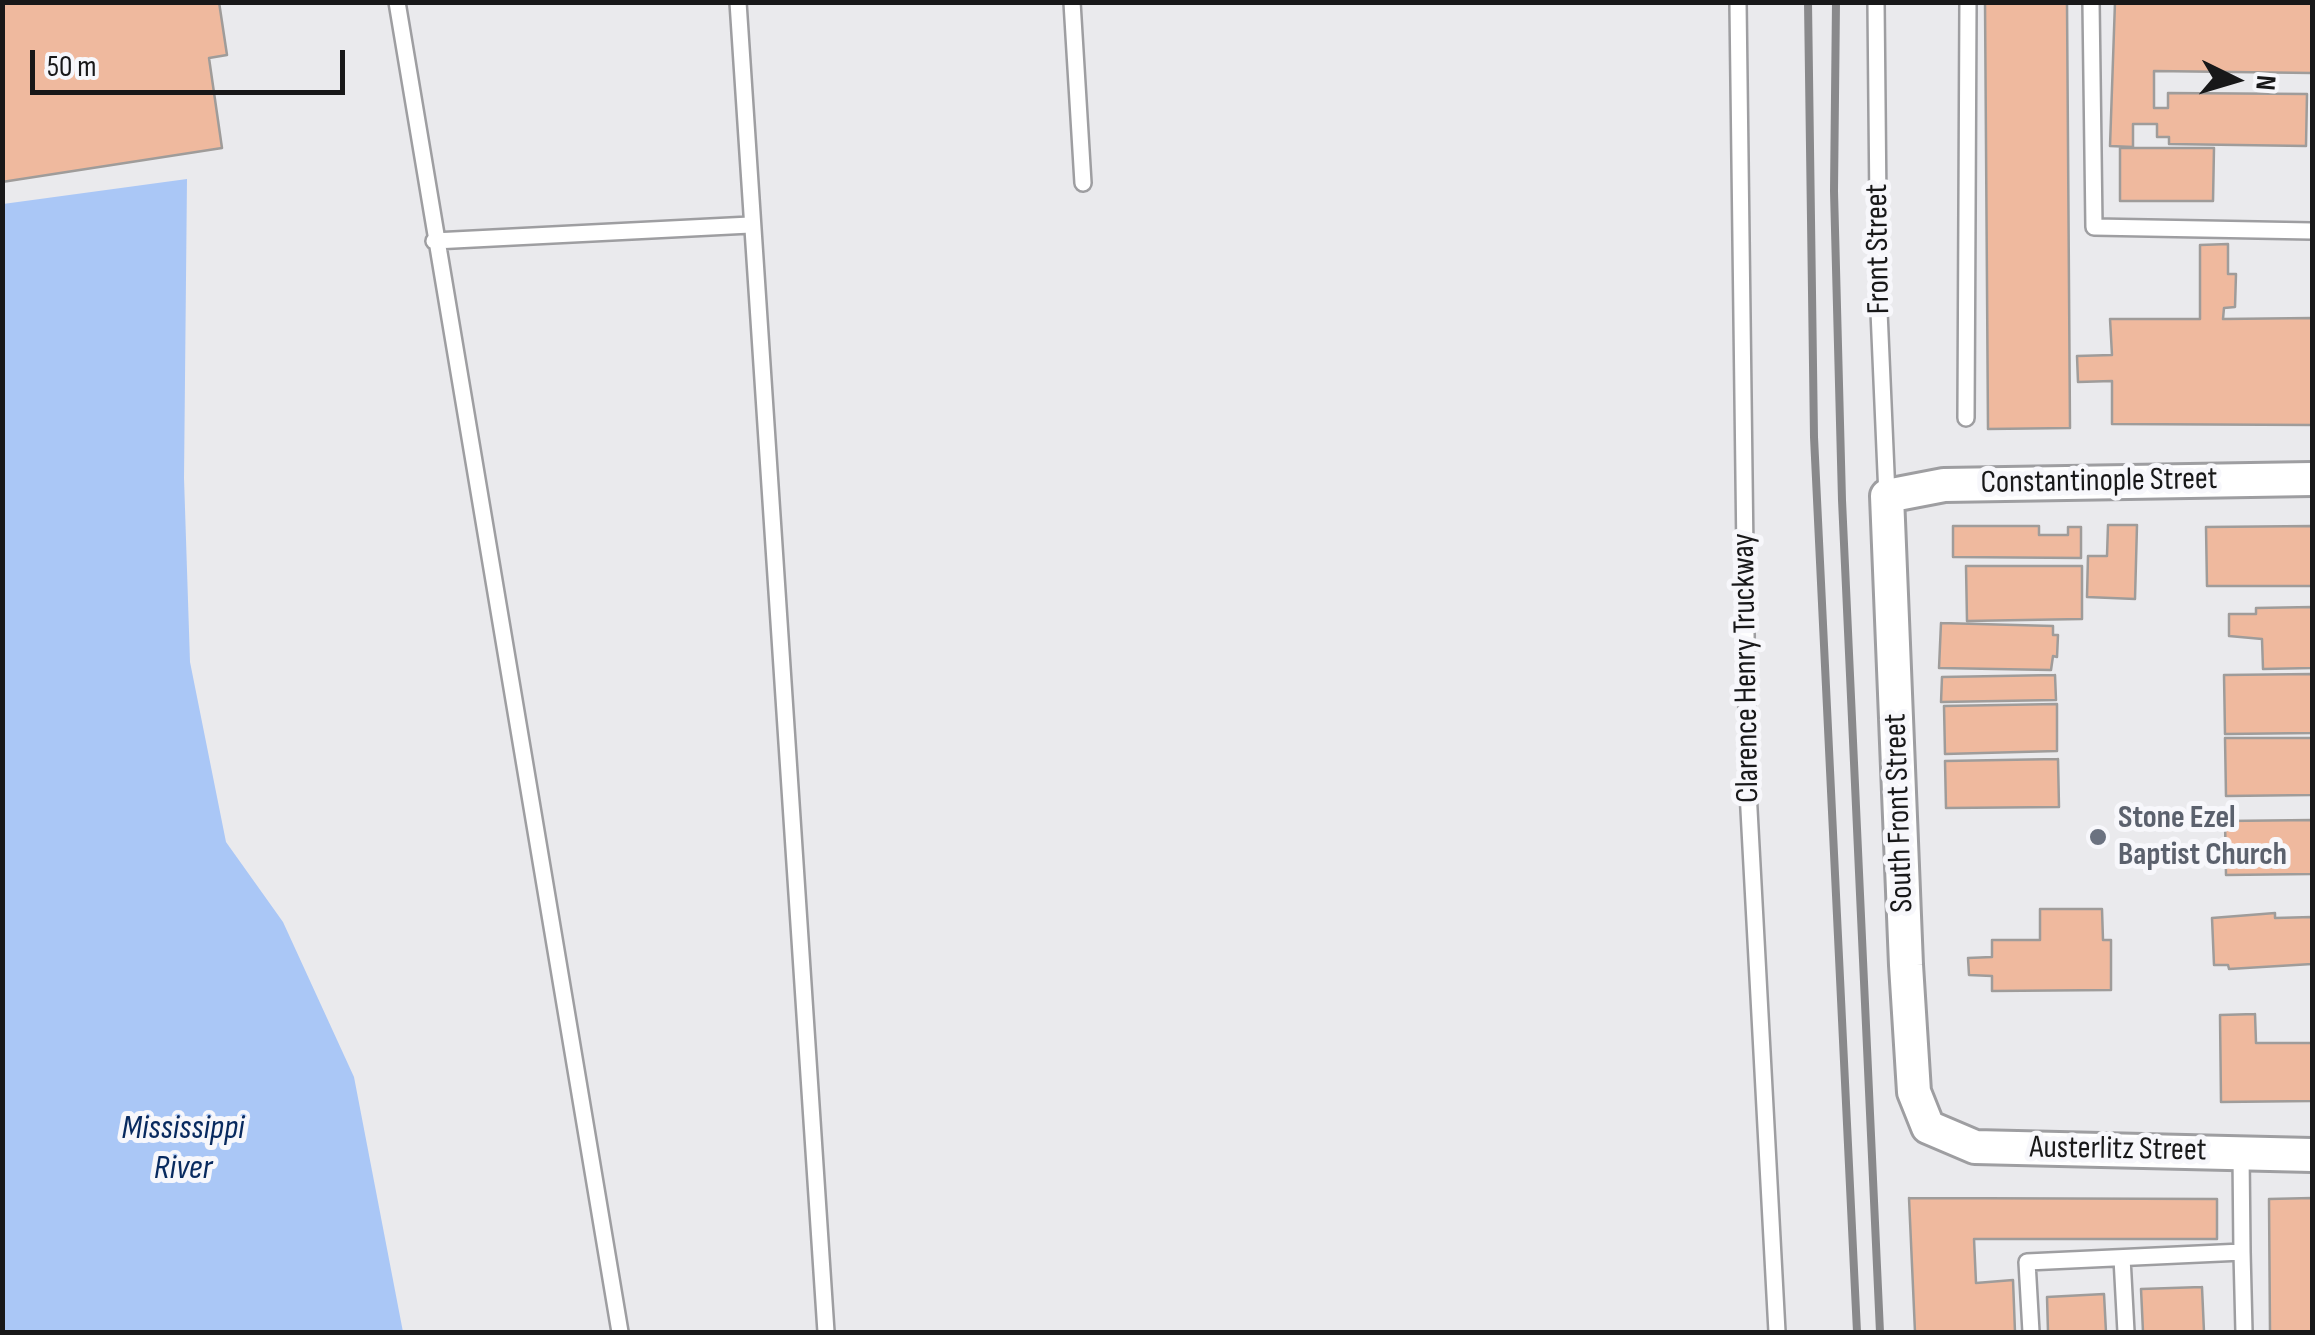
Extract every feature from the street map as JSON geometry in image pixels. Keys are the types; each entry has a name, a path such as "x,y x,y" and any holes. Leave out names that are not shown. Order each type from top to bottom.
{"street":[{"name":"Constantinople Street","path":"1887,496 1944,485 2312,479"},
{"name":"South Front Street","path":"1887,496 1914,1092 1928,1127"},
{"name":"Austerlitz Street","path":"1928,1127 1974,1146 2312,1154"}],"lane":[{"path":"397,2 434,241 620,1332"},
{"path":"738,2 826,1332"},
{"path":"1072,2 1083,183"},
{"name":"Clarence Henry Truckway","path":"1738,2 1748,791 1777,1332"},
{"name":"Front Street","path":"1876,2 1879,311 1887,496"},
{"path":"1966,418 1968,2"},
{"path":"2091,2 2094,227 2312,231"},
{"path":"434,241 750,226"},
{"path":"2240,1153 2244,1332"},
{"path":"2031,1332 2028,1262 2242,1252"},
{"path":"2122,1258 2126,1332"}],"water":[{"name":"Mississippi River","path":"187,179 184,478 190,662 226,842 283,922 354,1077 403,1332 3,1332 3,204"}],"building":[{"path":"2,2 219,2 227,55 209,58 222,148 2,182"},
{"path":"1985,2 2067,2 2070,428 1988,429"},
{"path":"2115,2 2312,2 2312,73 2154,71 2154,108 2168,108 2168,93 2307,94 2306,146 2169,144 2169,137 2157,137 2157,124 2133,124 2133,147 2110,146"},
{"path":"2120,148 2214,148 2213,201 2120,201"},
{"path":"2228,244 2228,274 2236,274 2235,307 2224,308 2223,319 2312,318 2312,425 2112,424 2112,381 2078,382 2077,356 2112,355 2110,319 2200,319 2200,245"},
{"path":"2108,525 2137,525 2135,599 2087,597 2088,556 2107,556"},
{"path":"1953,526 2039,526 2039,535 2068,535 2068,527 2081,527 2081,558 1953,557"},
{"path":"2312,526 2312,586 2207,586 2206,527"},
{"path":"1966,566 2082,566 2082,619 1967,621"},
{"path":"2312,607 2312,668 2263,669 2262,639 2229,636 2229,614 2256,614 2256,608"},
{"path":"1941,623 2053,626 2053,635 2058,635 2057,657 2053,656 2051,670 1939,668"},
{"path":"2312,674 2312,733 2225,734 2224,675"},
{"path":"2055,675 2056,700 1941,702 1942,677"},
{"path":"2057,704 2057,751 1945,754 1944,706"},
{"path":"2225,738 2312,738 2312,795 2226,796"},
{"path":"2058,759 2059,807 1946,808 1945,761"},
{"path":"2312,820 2312,874 2226,875 2225,821"},
{"path":"2040,909 2102,909 2103,940 2111,940 2111,990 1992,991 1992,976 1969,975 1968,958 1992,957 1992,940 2040,940"},
{"path":"2275,913 2275,918 2312,917 2312,964 2229,969 2228,965 2214,965 2212,918"},
{"path":"2255,1014 2256,1043 2312,1043 2312,1101 2221,1102 2220,1015"},
{"path":"1909,1198 2217,1199 2217,1239 1974,1239 1976,1283 2013,1280 2015,1332 1915,1332"},
{"path":"2312,1198 2312,1332 2270,1332 2269,1199"},
{"path":"2202,1287 2204,1332 2143,1332 2141,1289"},
{"path":"2104,1294 2106,1332 2048,1332 2047,1297"}],"railway":[{"path":"1808,2 1814,437 1857,1332"},
{"path":"1836,2 1834,191 1842,500 1880,1332"}],"place":[{"name":"Stone Ezel Baptist Church","path":"2098,837"}]}
